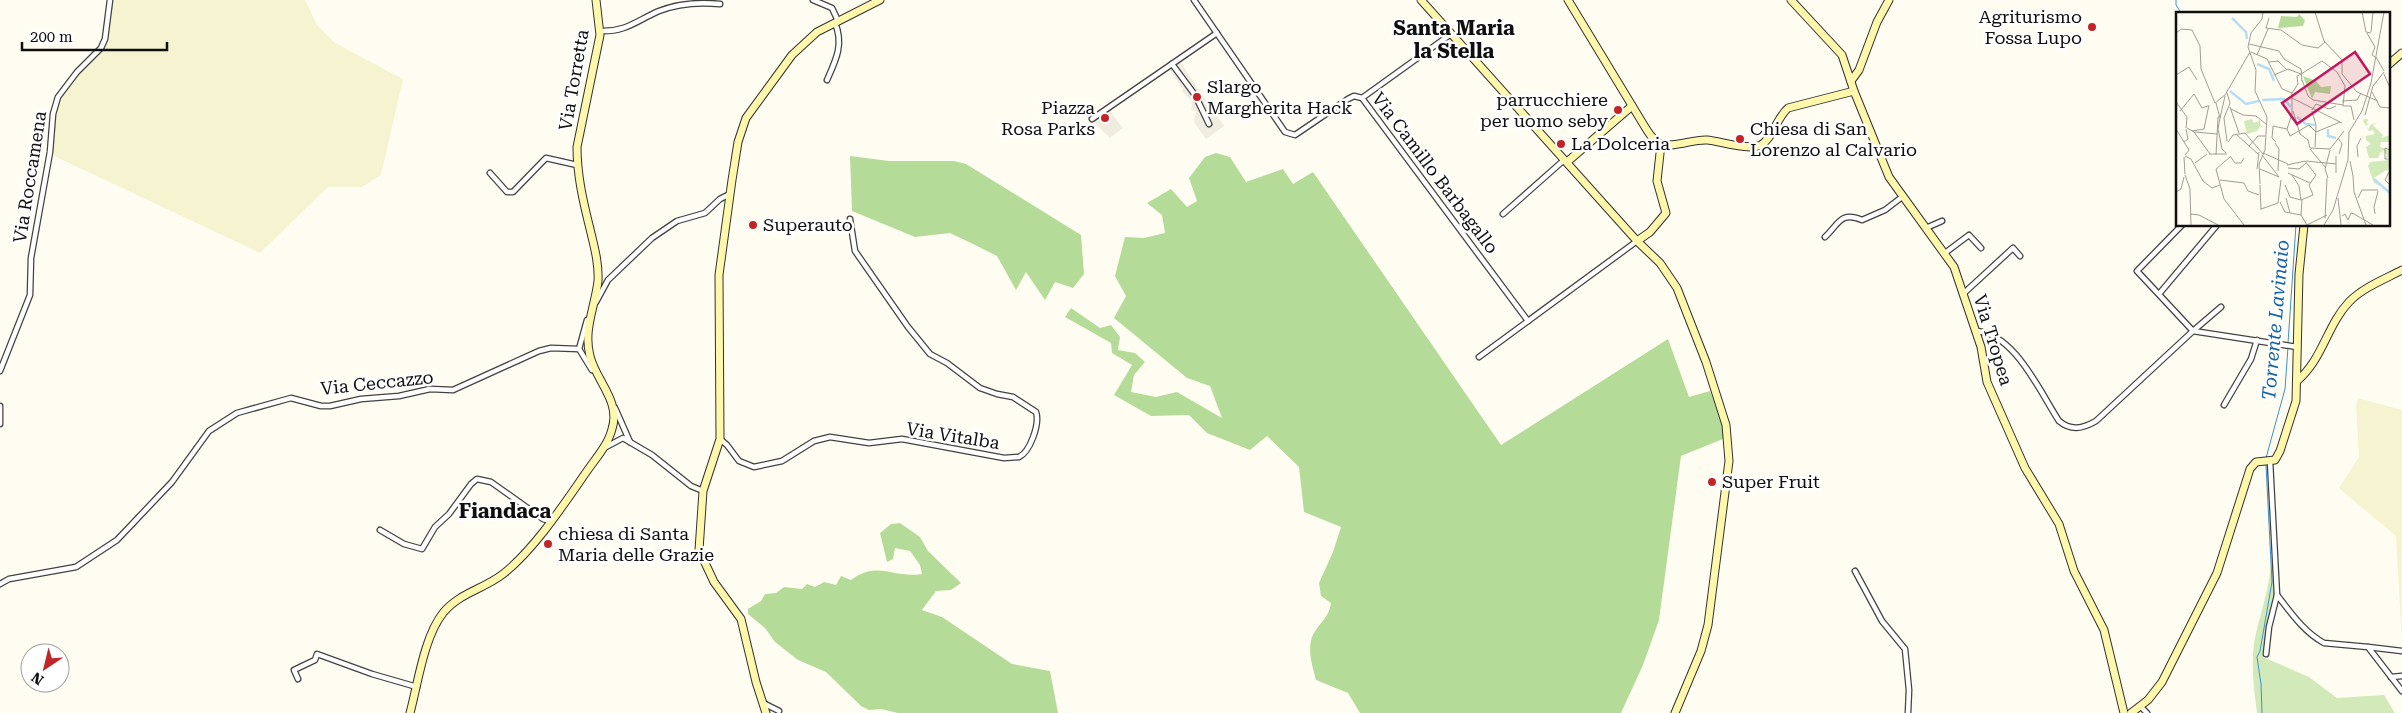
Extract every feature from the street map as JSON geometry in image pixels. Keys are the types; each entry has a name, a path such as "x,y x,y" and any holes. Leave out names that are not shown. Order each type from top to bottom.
{"street":[{"name":"Via Roccamena","path":"0,371 30,295 31,258 50,152 53,114 58,97 77,72 102,48 106,39 110,0"},
{"name":"Via Torretta","path":"596,0 600,31 598,52 577,147 577,166 597,258 598,281 592,309 588,344 596,375 613,403"},
{"path":"813,0 832,8 838,32 839,53 827,80"},
{"path":"780,712 766,712 762,703 742,619 714,582 699,550 703,491 720,439 719,275 738,142 750,110 799,47 817,32 880,0"},
{"name":"Via Camillo Barbagallo","path":"1194,0 1285,132 1290,135 1295,135 1348,99 1354,96 1362,98 1528,321"},
{"path":"1421,0 1637,241 1660,263 1677,288 1716,392 1729,442 1729,461 1708,625 1701,650 1675,713"},
{"path":"1568,0 1645,127 1652,142 1660,146 1704,140 1749,147 1760,146 1767,140 1775,124 1788,108 1854,91"},
{"name":"Via Tropea","path":"1791,0 1839,50 1846,62 1854,91 1889,177 1954,267 1975,331 1987,382 2025,468 2059,524 2074,571 2104,630 2124,713"},
{"path":"1851,81 1860,70 1874,27 1889,0"},
{"path":"600,31 615,32 626,29 639,20 670,8 702,2 720,4"},
{"path":"1092,119 1217,33"},
{"path":"1362,98 1451,34"},
{"path":"2390,63 2402,53"},
{"path":"1172,64 1195,95 1209,124"},
{"path":"1503,214 1632,106"},
{"path":"1480,357 1650,232 1666,213 1657,180 1660,146"},
{"path":"490,173 507,192 513,192 546,158 577,166"},
{"path":"596,375 579,350 592,309 608,280 652,238 677,221 705,213 720,198 731,193"},
{"path":"1825,237 1839,220 1850,217 1862,220 1885,210 1902,197"},
{"name":"Via Vitalba","path":"720,439 744,464 761,467 782,461 814,441 830,437 869,443 902,440 1004,458 1019,457 1026,450 1037,422 1036,412 1013,397 980,388 947,363 930,354 908,327 855,251 850,219"},
{"path":"1926,228 1942,220"},
{"path":"2181,226 2137,271 2193,331 2297,348"},
{"path":"2159,294 2216,226"},
{"path":"2131,713 2141,707 2162,682 2217,573 2252,465 2278,458 2296,401 2299,274 2304,226"},
{"path":"1945,253 1968,236 1980,248"},
{"path":"1963,294 2012,248 2020,256"},
{"path":"2297,381 2317,359 2348,303 2362,292 2402,270"},
{"path":"1975,331 1988,333 2008,346 2059,420 2068,428 2074,428 2087,426 2096,421 2221,307"},
{"path":"2224,405 2251,359 2257,340"},
{"name":"Via Ceccazzo","path":"0,584 10,579 76,567 118,540 176,477 209,431 237,413 291,398 321,406 330,406 361,399 399,396 430,389 453,390 540,351 551,348 579,350"},
{"path":"410,713 430,638 443,614 458,599 493,581 512,567 550,521 602,449 612,429 613,403"},
{"path":"613,403 624,436"},
{"path":"0,406 0,424"},
{"path":"612,429 652,455 692,486 703,491"},
{"path":"602,449 624,436"},
{"path":"2266,654 2269,627 2277,595 2267,461"},
{"path":"380,530 404,544 422,549 435,527 449,514 471,484 477,479 491,482 543,519 550,521"},
{"path":"1855,571 1882,621 1905,650 1909,690 1908,713"},
{"path":"2277,595 2302,626 2324,643 2402,651"},
{"path":"2368,647 2402,691"},
{"path":"298,679 294,670 315,660 317,654 417,687"},
{"path":"2391,677 2402,676"},
{"path":"762,703 780,712"},
{"path":"2141,707 2148,713"}],"shaded area":[{"path":"113,0 305,0 317,25 335,43 403,79 381,175 362,187 328,187 260,253 54,156 50,147 54,115 59,97 77,72 103,48 108,37"},
{"name":"Slargo Margherita Hack","path":"1178,59 1224,126 1206,139 1194,122 1196,111 1191,110 1192,102 1182,91 1183,89 1167,67"},
{"name":"Piazza Rosa Parks","path":"1110,105 1112,114 1123,128 1110,138 1094,122 1097,114"},
{"path":"2358,398 2402,410 2402,644 2396,536 2339,488 2359,457 2356,406"}],"green space":[{"path":"1216,153 1230,157 1246,182 1283,169 1293,184 1313,172 1501,445 1668,339 1689,397 1710,391 1723,424 1723,439 1681,456 1659,620 1643,665 1621,713 1360,713 1348,693 1316,680 1310,655 1310,646 1315,631 1330,609 1331,603 1321,596 1319,583 1333,552 1341,527 1304,512 1299,467 1267,436 1250,450 1207,433 1189,415 1151,416 1114,395 1132,365 1112,353 1111,343 1065,317 1071,308 1100,328 1111,325 1120,337 1118,350 1135,353 1145,362 1134,375 1131,392 1156,397 1177,392 1222,418 1210,386 1187,378 1114,318 1126,296 1115,276 1125,237 1144,238 1165,233 1162,215 1147,203 1171,189 1187,207 1197,201 1189,178 1205,157"},
{"path":"850,156 889,161 954,161 966,164 1081,235 1084,274 1073,288 1055,282 1045,300 1026,272 1016,290 997,256 950,233 915,237 852,211"},
{"path":"900,523 920,537 928,551 961,583 951,590 936,591 922,610 942,617 1012,664 1050,671 1058,713 898,713 881,709 869,710 861,706 826,672 798,660 775,642 765,628 748,614 748,609 761,601 765,594 776,593 784,587 802,589 807,584 815,587 824,582 836,585 841,576 851,580 870,571 886,571 912,575 922,574 920,565 910,551 895,548 893,559 887,562 880,533 891,524"},
{"path":"2271,557 2274,558 2276,594 2267,629 2263,657 2309,677 2337,698 2384,695 2395,713 2257,713 2253,678 2253,653 2267,590"}],"waterway":[{"name":"Torrente Lavinaio","path":"2176,0 2176,5 2181,12"},
{"name":"Torrente Lavinaio","path":"2288,343 2296,226"},
{"name":"Torrente Lavinaio","path":"2266,458 2285,389 2288,347"},
{"name":"Torrente Lavinaio","path":"2262,713 2261,684 2257,657 2260,651 2272,582 2266,465"}],"place":[{"name":"Agriturismo Fossa Lupo","path":"2092,27"},
{"name":"Slargo Margherita Hack","path":"1197,97"},
{"name":"parrucchiere per uomo seby","path":"1618,110"},
{"name":"Piazza Rosa Parks","path":"1105,118"},
{"name":"Chiesa di San Lorenzo al Calvario","path":"1740,139"},
{"name":"La Dolceria","path":"1561,144"},
{"name":"Superauto","path":"753,225"},
{"name":"Super Fruit","path":"1712,482"},
{"name":"chiesa di Santa Maria delle Grazie","path":"548,544"}],"district":[{"name":"Santa Maria la Stella","path":"1454,40"},
{"name":"Fiandaca","path":"505,511"}]}
